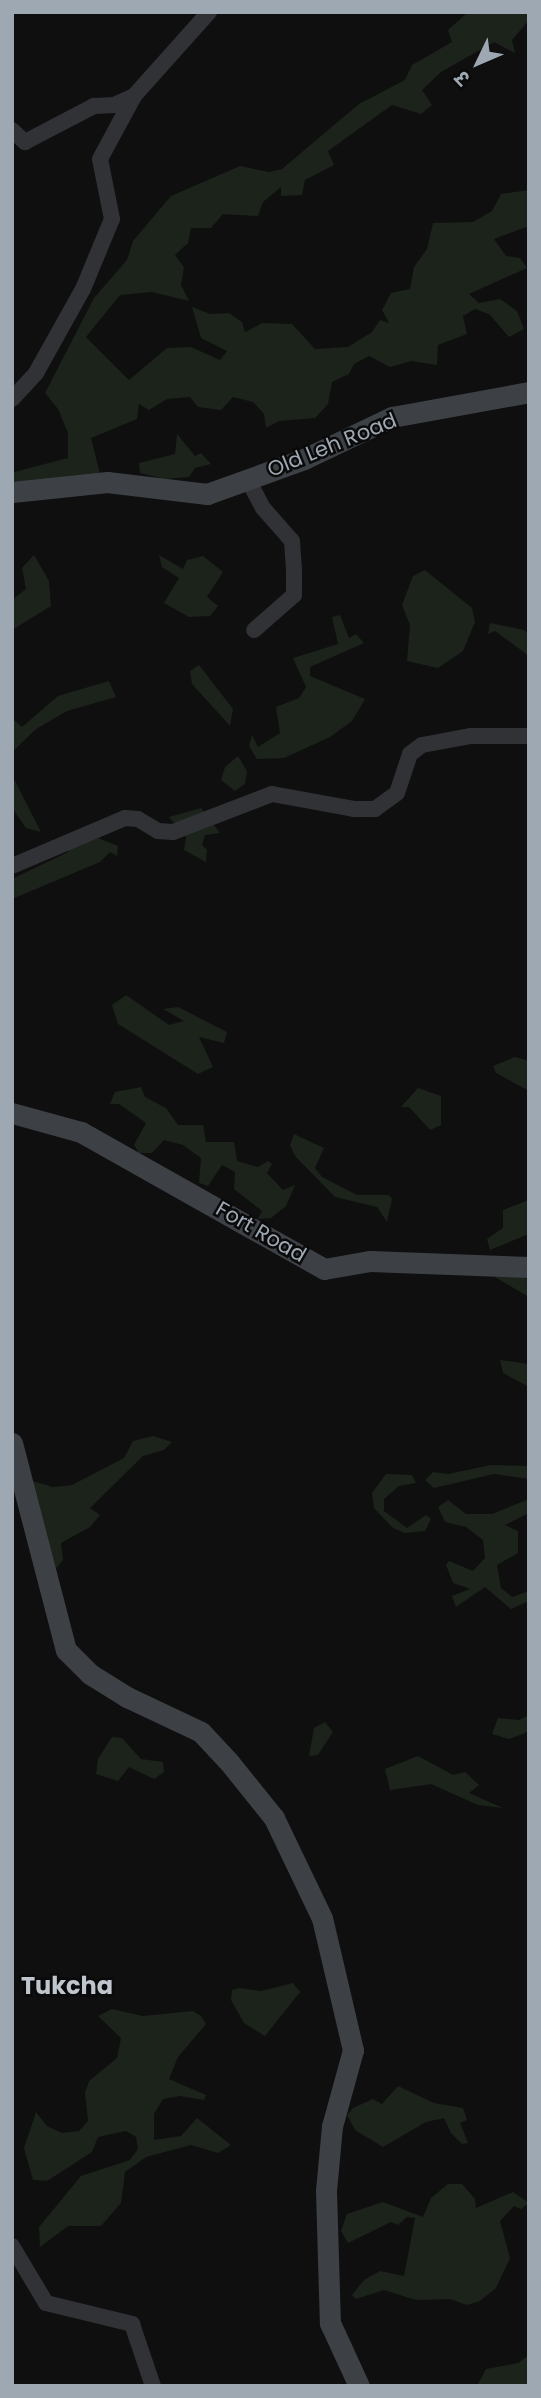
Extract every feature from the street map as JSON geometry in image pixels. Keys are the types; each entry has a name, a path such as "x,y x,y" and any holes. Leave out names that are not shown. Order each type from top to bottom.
{"street":[{"path":"12,399 36,373 83,289 111,219 100,159 134,96 209,12"},
{"path":"12,130 25,142 94,106 114,105 134,96"},
{"name":"Old Leh Road","path":"12,492 107,482 208,494 304,459 392,417 529,392"},
{"path":"247,478 263,508 292,541 294,573 293,595 254,629"},
{"path":"12,866 125,818 138,819 158,831 173,832 272,794 354,810 375,809 397,793 410,754 422,745 471,736 529,736"},
{"name":"Fort Road","path":"12,1113 81,1132 324,1269 370,1261 529,1267"},
{"path":"12,1443 66,1650 90,1674 127,1698 201,1732 274,1818 322,1918 353,2050 332,2126 326,2191 330,2323 359,2386"},
{"path":"12,2246 46,2303 132,2324 153,2386"}],"shaded area":[{"path":"468,12 529,12 529,20 512,40 515,53 494,42 441,72 422,90 432,105 421,114 392,105 328,151 334,165 305,180 302,195 281,196 281,187 263,202 258,216 223,214 211,228 191,228 188,243 175,255 184,267 181,285 189,301 152,292 120,295 86,337 129,380 167,348 191,347 220,360 227,351 201,338 192,307 210,314 229,313 242,322 245,332 262,323 292,324 315,349 348,347 372,332 380,320 389,323 382,310 391,293 410,289 414,267 427,249 433,223 473,222 492,211 501,194 529,190 529,226 494,239 506,256 520,258 527,268 469,294 479,303 500,299 517,311 524,329 509,337 489,314 475,309 463,316 467,334 438,345 437,365 411,361 390,367 369,356 354,364 349,374 332,382 328,404 315,418 279,421 266,428 264,414 253,402 233,397 221,410 198,407 190,397 167,399 149,410 139,404 137,419 91,438 100,474 14,485 14,472 68,458 68,433 58,409 45,393 94,298 127,260 133,241 171,196 240,166 269,172 282,169 359,104 405,80 412,65 452,42 448,30"},
{"path":"177,434 195,456 201,453 211,464 195,468 189,477 165,479 140,473 139,463 175,454"},
{"path":"34,555 49,581 51,606 12,630 12,600 26,589 22,568"},
{"path":"159,555 183,569 187,560 203,556 223,572 207,597 218,606 210,616 189,617 164,603 179,578 162,567"},
{"path":"425,570 472,608 475,622 463,651 438,668 407,661 410,625 402,605 413,576"},
{"path":"340,615 349,638 356,634 364,643 310,667 310,676 365,699 352,721 330,737 284,758 257,759 249,746 252,735 258,747 280,733 276,707 299,698 306,687 293,658 338,644 332,617"},
{"path":"490,623 524,630 529,634 529,656 495,631 488,634"},
{"path":"199,665 233,709 230,726 192,684 190,671"},
{"path":"109,681 116,697 67,711 36,729 12,752 12,718 22,727 58,696"},
{"path":"238,756 247,771 245,784 235,791 221,780 225,767"},
{"path":"12,779 41,832 26,828 12,808"},
{"path":"201,808 220,833 205,835 202,845 207,850 206,862 184,850 186,837 169,817"},
{"path":"98,838 118,846 117,856 110,852 100,862 12,899 12,879 68,852 71,846"},
{"path":"126,995 169,1025 184,1021 163,1009 178,1007 227,1032 224,1043 199,1037 213,1067 198,1074 118,1024 112,1005"},
{"path":"515,1057 529,1061 529,1091 496,1073 493,1066"},
{"path":"141,1087 145,1097 166,1108 178,1125 203,1125 206,1142 234,1142 237,1161 258,1167 268,1161 272,1164 267,1173 283,1190 295,1185 286,1206 271,1218 258,1219 262,1211 234,1189 235,1172 222,1165 208,1186 199,1183 201,1158 183,1145 164,1140 152,1153 139,1153 134,1145 146,1123 119,1104 110,1104 115,1092"},
{"path":"418,1088 441,1096 441,1125 430,1130 409,1107 401,1107"},
{"path":"294,1134 324,1148 315,1168 322,1177 357,1195 389,1195 392,1199 387,1222 377,1207 335,1197 295,1156 290,1145"},
{"path":"529,1200 529,1234 490,1250 487,1239 503,1228 503,1210"},
{"path":"514,1272 529,1280 529,1297 493,1276"},
{"path":"500,1360 529,1364 529,1387 503,1373"},
{"path":"153,1436 172,1442 164,1450 143,1456 90,1508 100,1515 90,1527 61,1543 63,1560 53,1572 29,1480 53,1487 72,1485 124,1458 133,1441"},
{"path":"491,1465 529,1466 529,1479 494,1474 434,1488 425,1480 433,1472 448,1474"},
{"path":"386,1474 412,1475 416,1483 399,1486 384,1499 384,1511 407,1528 426,1515 431,1519 425,1531 405,1533 393,1528 374,1508 372,1493"},
{"path":"529,1499 529,1513 505,1525 518,1531 518,1553 497,1565 501,1588 512,1597 529,1591 529,1601 511,1609 485,1587 456,1607 452,1596 470,1589 453,1583 446,1565 449,1561 473,1571 485,1558 483,1540 466,1527 445,1522 438,1507 448,1500 466,1514 492,1514"},
{"path":"529,1715 529,1730 523,1734 509,1739 492,1734 498,1718 519,1720"},
{"path":"325,1722 333,1732 318,1755 309,1756 314,1728"},
{"path":"112,1737 122,1738 141,1759 163,1762 164,1772 154,1779 129,1767 118,1781 96,1774 98,1759"},
{"path":"418,1756 453,1775 465,1772 479,1785 469,1793 503,1808 478,1805 431,1784 390,1790 385,1769"},
{"path":"293,1983 300,1992 265,2036 244,2023 231,2000 232,1990 238,1988 261,1991"},
{"path":"112,2009 143,2016 193,2011 201,2016 206,2024 178,2057 169,2079 206,2095 204,2100 180,2096 163,2099 154,2114 154,2140 181,2136 197,2118 231,2145 218,2153 191,2145 146,2157 125,2172 121,2203 101,2226 68,2226 40,2247 39,2227 81,2176 130,2160 138,2149 136,2137 126,2131 98,2137 92,2152 47,2181 33,2180 24,2148 36,2112 47,2126 62,2133 79,2131 88,2121 85,2093 89,2081 117,2058 121,2038 98,2016"},
{"path":"398,2086 434,2103 463,2108 467,2120 460,2123 468,2143 462,2144 451,2133 444,2118 426,2122 383,2147 355,2130 347,2115 353,2108 373,2099 382,2104"},
{"path":"448,2184 462,2184 475,2199 476,2208 513,2192 529,2203 521,2209 514,2206 500,2221 510,2258 496,2288 480,2301 467,2305 450,2299 416,2300 384,2290 356,2299 352,2295 364,2280 380,2271 404,2276 415,2218 407,2217 398,2225 391,2222 348,2243 341,2231 347,2214 383,2202 423,2217 431,2198"},
{"path":"529,2355 529,2386 477,2386 486,2369 518,2363"}],"district":[{"name":"Tukcha","path":"67,1986"}]}
